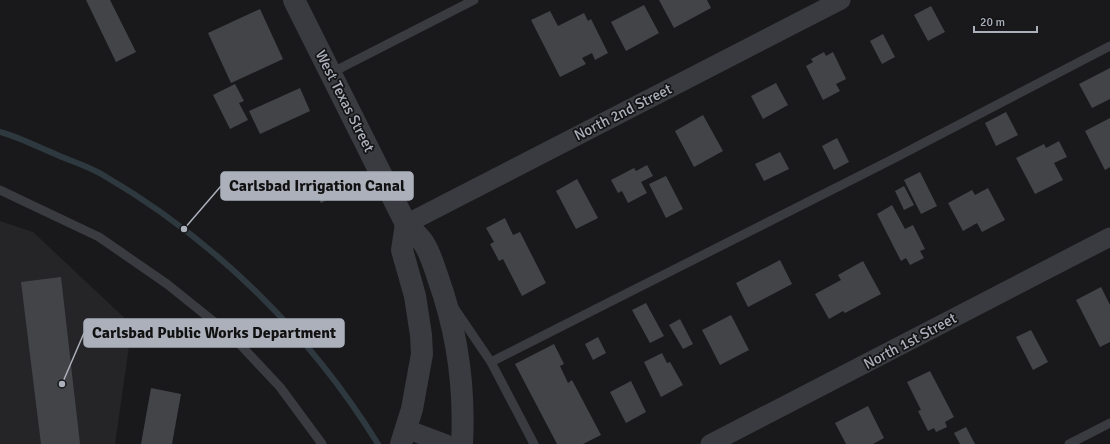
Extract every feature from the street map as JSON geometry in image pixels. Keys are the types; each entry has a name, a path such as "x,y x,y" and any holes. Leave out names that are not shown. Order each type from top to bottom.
{"street":[{"name":"West Texas Street","path":"294,0 406,224 422,241 443,290 455,340 460,374 462,444"},
{"name":"North 2nd Street","path":"406,224 841,0"},
{"path":"406,224 402,250 415,296 421,335 422,354 412,409 404,436 446,444"},
{"name":"North 1st Street","path":"710,444 1110,237"}],"lane":[{"path":"331,73 474,0"},
{"path":"491,362 896,157 1110,46"},
{"path":"0,190 99,237 173,289 233,337 280,387 322,444"},
{"path":"443,290 491,362 534,444"},
{"path":"1069,444 1110,423"}],"shaded area":[{"path":"0,221 33,232 132,325 115,444 0,444"}],"building":[{"path":"86,0 110,0 136,52 116,62"},
{"path":"659,0 707,0 711,8 674,28"},
{"path":"644,5 659,33 626,51 611,22"},
{"path":"931,6 945,32 928,41 914,15"},
{"path":"260,9 283,59 231,83 208,33"},
{"path":"550,11 558,26 584,13 588,21 591,19 608,53 595,60 592,53 582,58 586,64 560,77 531,20"},
{"path":"883,34 895,57 882,64 870,41"},
{"path":"824,52 826,56 833,52 846,79 836,84 840,91 823,100 806,66 813,62 811,59"},
{"path":"1110,68 1110,99 1092,108 1079,84"},
{"path":"776,83 788,105 763,119 751,96"},
{"path":"235,84 244,101 239,103 248,120 230,129 213,95"},
{"path":"300,88 310,111 260,134 249,111"},
{"path":"1006,112 1018,135 996,146 985,123"},
{"path":"703,115 723,151 694,167 675,131"},
{"path":"1110,118 1110,167 1105,170 1085,131"},
{"path":"837,138 849,162 834,170 822,146"},
{"path":"1059,141 1067,157 1054,163 1063,180 1035,194 1016,158 1044,144 1046,148"},
{"path":"780,152 789,169 764,181 755,164"},
{"path":"647,165 653,176 641,182 647,193 628,203 622,191 618,193 611,180 634,168 636,171"},
{"path":"920,172 937,206 921,214 904,180"},
{"path":"337,174 346,190 321,203 313,186"},
{"path":"666,176 683,209 666,218 649,184"},
{"path":"577,179 598,218 576,229 556,191"},
{"path":"904,186 914,205 904,210 895,191"},
{"path":"988,188 1005,220 982,232 977,223 963,231 948,203 972,190 975,195"},
{"path":"892,205 905,229 913,225 925,249 920,251 924,258 910,265 906,258 901,261 877,214"},
{"path":"505,218 513,235 520,232 546,283 522,296 503,259 499,261 490,244 494,242 486,228"},
{"path":"780,260 792,284 748,307 736,283"},
{"path":"863,261 881,294 845,313 843,311 829,319 815,294 841,280 838,275"},
{"path":"61,277 80,444 41,444 21,282"},
{"path":"1101,287 1110,305 1110,342 1100,347 1076,300"},
{"path":"646,303 664,336 650,343 632,310"},
{"path":"731,315 749,350 720,365 702,330"},
{"path":"680,319 693,344 683,349 669,325"},
{"path":"1031,330 1048,362 1033,370 1016,337"},
{"path":"598,337 606,353 593,360 585,344"},
{"path":"554,344 564,364 560,366 568,383 572,380 601,435 583,444 557,444 515,364"},
{"path":"662,353 667,363 670,362 683,385 661,397 644,362"},
{"path":"930,371 954,417 945,422 947,427 936,432 934,428 928,431 918,411 921,410 907,382"},
{"path":"631,381 646,412 626,423 610,392"},
{"path":"151,388 181,394 172,444 141,444"},
{"path":"868,406 884,438 873,444 846,444 835,423"},
{"path":"966,427 975,444 960,444 954,433"}],"waterway":[{"path":"0,132 13,136 103,175 184,229 257,293 291,328 322,365 378,444"}],"place":[{"name":"Carlsbad Irrigation Canal","path":"184,229"},
{"name":"Carlsbad Public Works Department","path":"62,384"}]}
